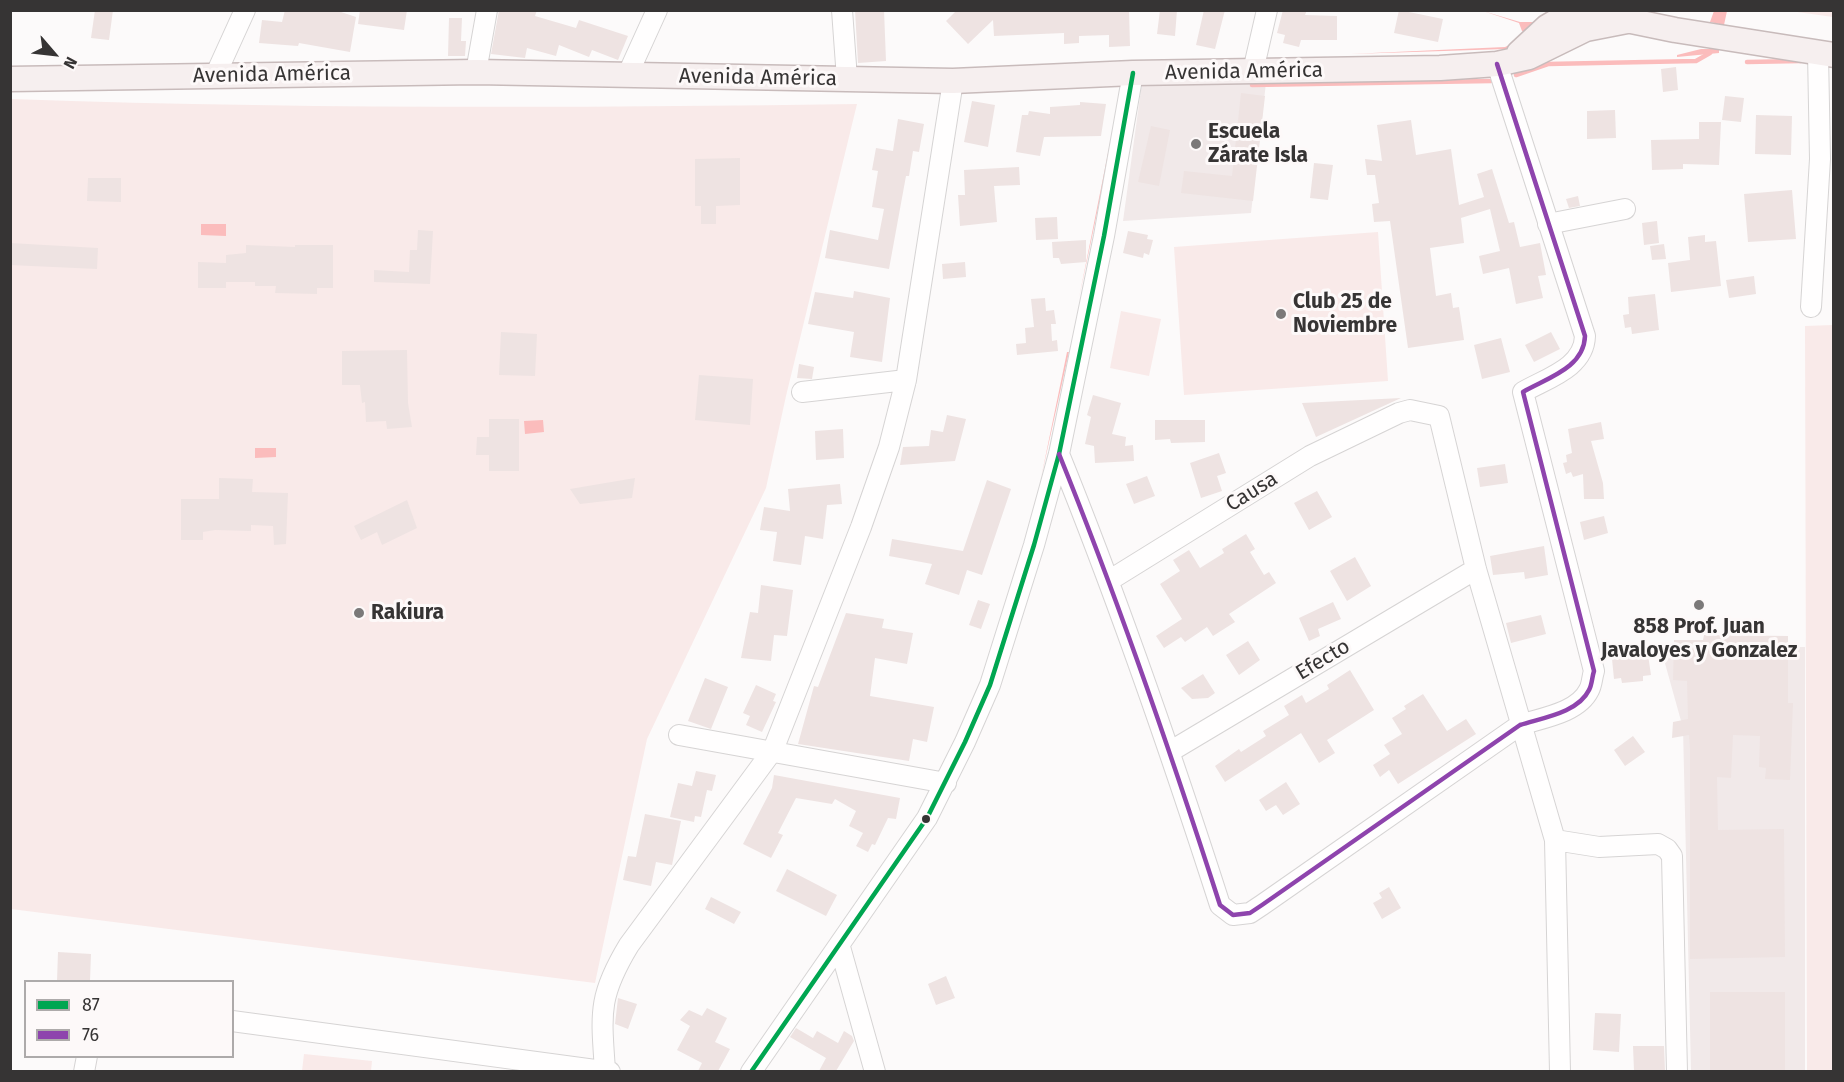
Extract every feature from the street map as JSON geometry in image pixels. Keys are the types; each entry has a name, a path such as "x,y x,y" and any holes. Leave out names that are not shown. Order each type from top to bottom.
{"main road":[{"path":"1501,63 1526,48 1547,27 1577,10 1627,21 1826,54"},
{"name":"Avenida América","path":"10,79 476,72 953,81 1133,73 1388,70 1501,63 1544,51 1586,29 1627,21"}],"street":[{"path":"215,76 245,10"},
{"path":"476,72 487,10"},
{"path":"627,76 657,10"},
{"path":"842,10 847,79"},
{"path":"1253,71 1267,10"},
{"path":"1811,307 1826,54"},
{"path":"1059,454 1110,580 1171,751 1220,905 1226,911 1240,916 1262,905 1520,725 1563,711 1583,698 1589,690 1594,671 1523,392 1579,358 1585,348 1585,336 1548,224 1501,63"},
{"path":"751,1071 906,853 946,783 990,685 1034,544 1059,454 1104,236 1133,73"},
{"path":"234,1021 608,1071 601,1012 614,969 628,945 773,750 861,527 889,447 906,380 953,81"},
{"path":"1548,224 1625,209"},
{"path":"802,392 906,380"},
{"name":"Causa","path":"1110,580 1310,456 1399,413 1416,411 1438,416 1476,569"},
{"path":"1476,569 1555,840 1560,1071"},
{"name":"Efecto","path":"1171,751 1476,569"},
{"path":"679,735 773,750 946,783"},
{"path":"1555,840 1599,847 1658,844 1667,849 1672,856 1677,1071"},
{"path":"840,947 875,1071"}],"shaded area":[{"path":"1483,11 1520,22 1533,22 1528,33 1522,31 1519,23"},
{"path":"1714,11 1727,11 1724,25 1710,22"},
{"path":"1790,11 1833,11 1833,17"},
{"path":"1515,42 1506,49 1350,54 1505,47"},
{"path":"1701,49 1719,49 1719,53 1677,57 1677,55"},
{"name":"Escuela Zárate Isla","path":"1267,74 1251,213 1123,221 1143,75"},
{"name":"Rakiura","path":"11,99 222,105 434,107 857,104 766,488 647,739 595,983 11,909"},
{"path":"1116,113 1118,114 1079,298"},
{"path":"201,224 226,224 226,236 201,235"},
{"name":"Club 25 de Noviembre","path":"1378,232 1388,381 1184,395 1174,247"},
{"path":"1121,311 1161,319 1149,376 1110,368"},
{"path":"1833,325 1834,1071 1807,1072 1805,326"},
{"path":"1067,352 1069,352 1041,478"},
{"path":"543,420 544,432 525,434 524,421"},
{"path":"255,448 276,448 276,457 255,458"},
{"path":"1805,647 1805,1071 1691,1071 1683,728 1661,649"},
{"path":"304,1054 372,1061 371,1071 302,1071"}],"building":[{"path":"95,10 113,10 109,40 91,38"},
{"path":"285,10 335,10 356,17 350,52 299,43 298,46 259,43 262,20 282,22"},
{"path":"360,10 407,10 404,30 358,24"},
{"path":"499,10 537,10 535,16 576,28 579,20 628,36 618,60 592,50 589,57 559,45 556,56 527,48 525,58 491,54"},
{"path":"855,10 884,10 886,61 858,63"},
{"path":"957,10 1129,10 1130,46 1109,47 1109,35 1079,36 1079,43 1064,44 1064,33 994,36 993,20 968,44 946,21"},
{"path":"1160,10 1177,10 1175,36 1157,34"},
{"path":"1204,10 1225,10 1215,49 1196,45"},
{"path":"1283,10 1307,10 1305,15 1337,16 1337,40 1301,40 1299,47 1283,43 1285,35 1277,33"},
{"path":"1399,10 1443,19 1438,42 1394,33"},
{"path":"449,18 462,18 461,41 466,41 465,56 448,56"},
{"path":"1676,67 1678,90 1663,92 1661,69"},
{"path":"1241,93 1265,96 1253,201 1181,193 1184,171 1232,176"},
{"path":"1725,96 1744,98 1741,122 1722,120"},
{"path":"972,101 995,105 988,147 964,142"},
{"path":"1080,102 1106,104 1101,136 1044,137 1040,156 1016,152 1022,115 1028,115 1029,111 1050,114 1050,107 1080,105"},
{"path":"1615,110 1616,138 1587,139 1587,111"},
{"path":"1756,115 1792,116 1791,155 1755,154"},
{"path":"898,119 924,124 919,152 913,151 909,176 906,176 889,269 825,258 830,230 878,240 884,209 872,207 878,171 872,170 876,148 893,151"},
{"path":"1411,120 1416,155 1451,149 1459,205 1484,197 1477,174 1492,169 1509,223 1514,222 1520,247 1540,243 1546,275 1538,276 1543,298 1516,304 1509,268 1483,274 1479,256 1500,251 1490,209 1461,218 1464,243 1430,248 1436,296 1451,293 1453,308 1459,307 1464,340 1408,348 1390,221 1374,222 1372,204 1379,203 1375,175 1367,175 1365,159 1382,161 1377,125"},
{"path":"1699,122 1721,122 1719,165 1683,164 1683,169 1652,170 1651,140 1699,139"},
{"path":"1151,126 1170,130 1159,186 1138,182"},
{"path":"740,158 740,205 716,206 716,224 701,224 701,206 695,206 695,159"},
{"path":"1314,163 1333,165 1328,200 1310,198"},
{"path":"1019,167 1020,185 994,186 997,222 960,226 958,195 965,195 964,170"},
{"path":"88,178 121,178 121,202 87,201"},
{"path":"1792,190 1796,239 1748,242 1744,194"},
{"path":"1578,196 1580,206 1569,208 1566,199"},
{"path":"1057,217 1058,239 1036,240 1035,218"},
{"path":"1657,221 1659,243 1644,245 1642,223"},
{"path":"418,230 433,231 430,284 374,282 374,270 409,272 410,250 417,250"},
{"path":"1128,231 1148,235 1147,239 1153,240 1149,255 1144,253 1143,258 1123,253"},
{"path":"1705,235 1705,242 1716,241 1721,286 1671,292 1668,263 1690,260 1688,237"},
{"path":"1086,240 1086,262 1061,264 1059,258 1053,258 1052,242"},
{"path":"10,243 98,248 97,269 10,265"},
{"path":"1664,244 1666,259 1652,260 1650,246"},
{"path":"246,245 295,247 295,245 333,245 333,288 317,288 317,294 275,293 276,286 255,286 255,282 226,282 226,288 198,288 198,262 226,263 226,255 246,253"},
{"path":"965,262 966,277 943,279 942,264"},
{"path":"1754,276 1756,294 1729,298 1726,280"},
{"path":"854,291 890,298 882,362 850,357 854,332 808,324 815,292 853,298"},
{"path":"1655,294 1659,330 1632,334 1631,327 1625,328 1623,315 1629,314 1628,297"},
{"path":"1045,298 1046,311 1054,310 1056,324 1051,324 1052,341 1057,340 1058,351 1017,355 1016,344 1026,343 1025,328 1034,327 1031,299"},
{"path":"501,332 537,334 535,376 499,375"},
{"path":"1551,332 1560,349 1534,362 1525,345"},
{"path":"1501,338 1510,372 1482,379 1474,345"},
{"path":"407,350 408,403 412,427 387,429 386,421 366,422 365,402 362,403 360,385 342,385 342,351"},
{"path":"799,364 814,367 812,379 797,378"},
{"path":"699,375 753,379 750,425 695,420"},
{"path":"1093,395 1121,403 1112,434 1126,437 1125,446 1133,445 1134,461 1095,463 1094,446 1085,444 1091,417 1087,415"},
{"path":"1401,398 1316,437 1302,403"},
{"path":"947,415 966,419 955,461 900,465 903,447 929,446 931,430 943,432"},
{"path":"489,419 519,419 519,471 489,471 489,455 476,455 477,437 489,437"},
{"path":"1155,420 1205,420 1205,442 1171,443 1170,439 1155,440"},
{"path":"1601,422 1604,439 1591,441 1603,483 1604,499 1584,499 1583,474 1573,477 1571,472 1566,474 1563,463 1567,462 1566,455 1572,453 1568,429"},
{"path":"843,429 844,458 816,460 815,431"},
{"path":"1219,453 1226,473 1217,476 1222,491 1201,498 1190,463"},
{"path":"1505,464 1508,483 1480,487 1477,468"},
{"path":"1147,476 1155,496 1134,504 1126,484"},
{"path":"219,478 253,479 252,492 288,493 286,544 274,545 273,526 251,525 251,531 215,530 203,532 203,540 181,540 181,499 219,499"},
{"path":"635,478 632,498 580,504 570,489"},
{"path":"987,480 1011,489 982,575 967,570 959,595 925,584 932,564 889,556 892,539 963,551"},
{"path":"840,484 842,504 827,505 823,539 805,536 801,565 773,561 777,532 760,530 764,507 790,511 788,489"},
{"path":"1317,491 1332,517 1309,530 1294,503"},
{"path":"407,500 417,528 382,545 377,532 361,540 354,526"},
{"path":"1604,516 1608,533 1584,540 1580,522"},
{"path":"1246,534 1255,549 1250,552 1264,575 1269,572 1276,583 1229,614 1235,622 1213,636 1207,627 1185,642 1181,637 1164,648 1156,636 1182,619 1160,584 1180,571 1173,560 1189,550 1200,568 1224,553 1222,549"},
{"path":"1544,546 1548,575 1525,579 1524,572 1493,575 1490,556"},
{"path":"1355,557 1371,586 1347,601 1330,571"},
{"path":"761,585 793,590 787,636 774,635 771,661 741,658 750,612 758,613"},
{"path":"978,600 990,604 981,629 969,625"},
{"path":"1333,602 1341,619 1318,629 1320,636 1309,641 1299,618"},
{"path":"846,613 884,619 882,628 913,633 907,664 875,658 870,696 934,707 927,742 913,739 909,761 798,744 814,686 818,687"},
{"path":"1541,615 1546,634 1511,643 1506,623"},
{"path":"1704,635 1788,636 1788,703 1793,703 1790,780 1765,779 1766,768 1759,767 1760,736 1733,735 1731,778 1717,777 1718,830 1784,829 1785,957 1690,959 1689,735 1672,738 1673,722 1688,719 1687,681 1673,680 1674,640 1703,640"},
{"path":"1248,641 1260,660 1239,675 1226,655"},
{"path":"1648,655 1651,675 1643,676 1643,681 1622,683 1621,678 1614,679 1612,659"},
{"path":"1350,670 1374,710 1327,740 1335,753 1319,763 1301,733 1225,782 1215,766 1239,749 1241,752 1266,736 1263,731 1289,715 1284,706 1302,695 1306,703 1329,689 1327,685"},
{"path":"1203,674 1215,693 1208,698 1192,699 1181,688"},
{"path":"705,678 728,687 711,729 688,721"},
{"path":"756,685 776,694 773,701 776,702 762,732 746,725 750,716 743,713"},
{"path":"1423,694 1447,731 1466,719 1476,734 1398,784 1389,770 1380,777 1373,765 1390,754 1384,745 1402,734 1392,718 1406,709 1404,706"},
{"path":"1633,736 1645,752 1625,766 1614,750"},
{"path":"696,771 716,775 712,791 707,790 701,817 695,816 694,822 670,817 678,783 692,786"},
{"path":"774,775 900,798 896,819 888,818 875,845 872,844 868,852 856,846 863,833 849,826 856,811 835,799 832,804 796,798 778,833 783,835 771,858 743,844 772,788"},
{"path":"1286,782 1300,804 1283,815 1276,805 1266,811 1259,800"},
{"path":"645,814 681,821 672,865 656,862 651,886 623,880 628,856 636,857"},
{"path":"787,869 837,895 826,916 776,891"},
{"path":"1389,887 1401,908 1382,919 1373,903 1382,898 1379,893"},
{"path":"711,897 741,912 734,924 705,909"},
{"path":"58,952 91,954 90,980 57,980"},
{"path":"946,976 955,998 936,1005 928,984"},
{"path":"1710,992 1785,992 1785,1071 1710,1071"},
{"path":"618,998 637,1004 628,1029 615,1024"},
{"path":"707,1008 727,1018 715,1042 730,1049 718,1071 698,1071 702,1063 677,1050 690,1026 680,1020 689,1010 702,1016"},
{"path":"1595,1013 1621,1014 1619,1052 1593,1050"},
{"path":"796,1028 813,1038 817,1031 838,1043 844,1031 852,1036 854,1041 836,1071 819,1071 826,1058 790,1037"},
{"path":"1633,1046 1664,1046 1665,1071 1634,1071"}],"waterway":[{"path":"1516,75 1548,64 1696,61 1710,53"},
{"path":"1747,62 1801,61"},
{"path":"1252,85 1491,81"}],"transit line":[{"name":"76","path":"1059,454 1144,678 1220,905 1233,915 1250,913 1520,725 1558,714 1584,698 1590,688 1594,671 1523,392 1553,377 1571,364 1583,347 1585,336 1497,64"},
{"name":"87","path":"751,1072 927,818 965,742 990,685 1034,545 1059,454 1104,236 1133,73"}],"place":[{"name":"Escuela Zárate Isla","path":"1196,144"},
{"name":"Club 25 de Noviembre","path":"1281,314"},
{"name":"858 Prof. Juan Javaloyes y Gonzalez","path":"1699,605"},
{"name":"Rakiura","path":"359,613"}]}
